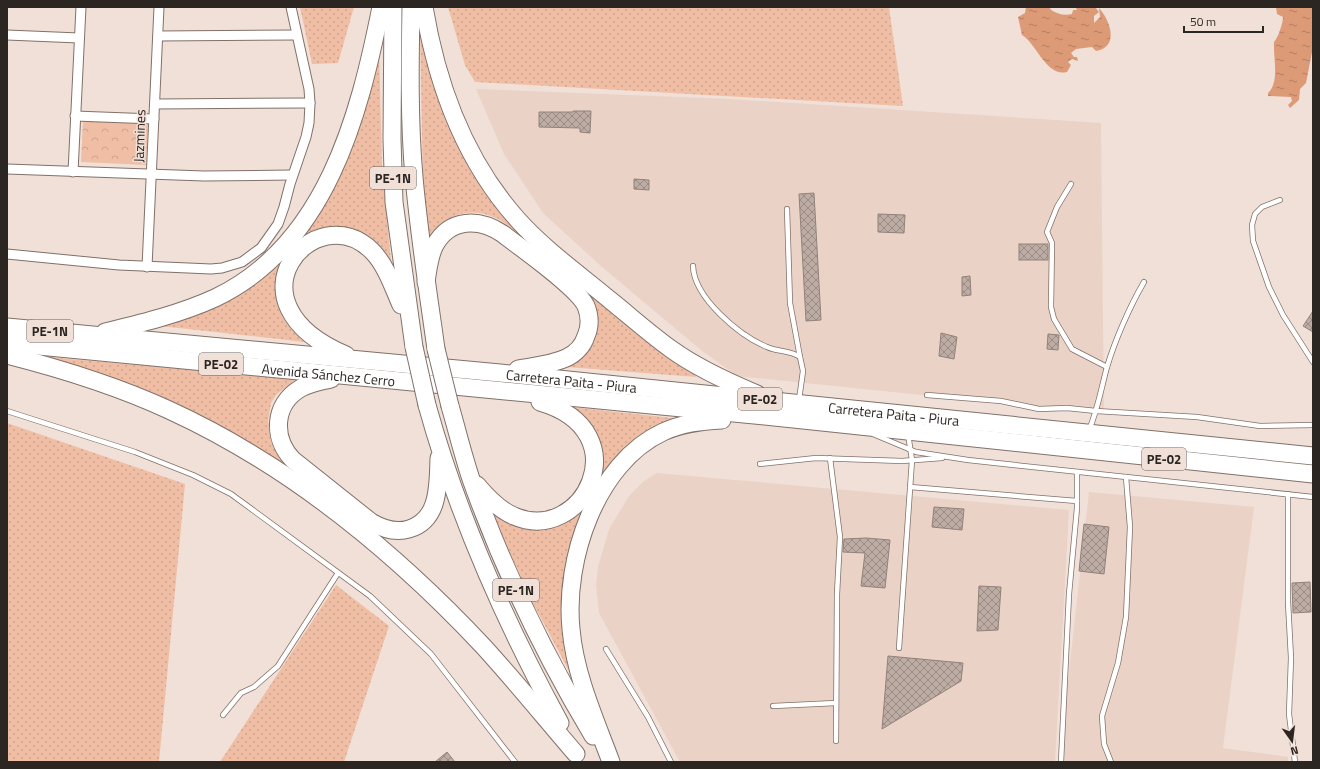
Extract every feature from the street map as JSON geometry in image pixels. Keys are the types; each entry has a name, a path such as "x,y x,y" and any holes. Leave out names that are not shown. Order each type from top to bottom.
{"highway":[{"path":"93,335 164,316 215,298 257,272 291,239 319,199 347,136 367,73 381,7"},
{"name":"PE-1N","path":"393,7 392,139 394,202 409,320 427,405 439,450 468,530 496,598 522,654 579,758"},
{"name":"PE-1N","path":"411,7 410,67 414,177 426,282 436,349 450,406 471,478 515,588 541,644 608,762"},
{"path":"424,7 440,82 458,126 485,176 519,221 587,281 671,350 720,377 772,400"},
{"path":"426,282 432,254 438,240 445,233 458,225 479,223 490,226 503,234 580,297 588,313 589,325 584,342 577,351 559,360 500,373"},
{"path":"357,360 332,349 309,334 295,320 288,308 284,294 284,278 290,263 306,245 317,240 336,236 349,238 369,248 382,265 409,320"},
{"name":"Avenida Sánchez Cerro","path":"7,327 475,371"},
{"name":"Avenida Sánchez Cerro","path":"7,343 508,392"},
{"path":"7,355 94,380 169,410 238,447 307,491 371,539 449,611 515,681 579,758"},
{"name":"Carretera Paita - Piura","path":"475,371 1313,456"},
{"path":"341,376 315,383 295,392 282,409 278,421 278,434 284,450 293,460 371,522 382,528 397,531 412,528 423,522 432,510 435,502 439,450"},
{"path":"471,478 500,508 514,516 528,520 543,520 565,513 583,497 589,486 594,466 594,450 590,437 582,424 570,414 552,405 508,392"},
{"name":"Carretera Paita - Piura","path":"508,392 765,416 1313,474"},
{"path":"612,762 591,710 577,664 571,630 570,596 574,567 584,530 592,511 607,483 627,458 642,445 662,432 699,422 765,416"}],"street":[{"path":"73,172 81,7"},
{"name":"Jazmines","path":"148,267 160,7"},
{"path":"7,254 72,262 148,267 217,269 242,262 261,248 278,224 292,175 306,137 309,123 309,88 291,7"},
{"path":"7,35 79,38"},
{"path":"158,36 296,35"},
{"path":"155,104 310,103"},
{"path":"76,116 154,119"},
{"path":"7,169 204,176 292,175"}],"lane":[{"path":"1071,184 1057,207 1047,232 1052,244 1053,257 1050,307 1054,319 1072,349 1107,367"},
{"path":"1280,200 1262,207 1255,214 1252,225 1253,241 1269,287 1284,315 1313,362"},
{"path":"787,209 790,303 803,371 798,403"},
{"path":"693,266 695,281 707,300 742,333 768,348 779,352 794,353 800,357"},
{"path":"1088,433 1096,412 1107,367 1132,304 1144,282"},
{"path":"927,395 1001,401 1040,409 1066,408 1096,412 1197,417 1260,426 1313,425"},
{"path":"7,411 135,452 193,475 231,494 370,596 431,654 515,762"},
{"path":"852,426 912,450 950,457 1077,472 1313,496"},
{"path":"899,648 912,460 912,450 908,432"},
{"path":"760,464 793,459 830,458 912,460 950,457"},
{"path":"830,458 840,537 836,741"},
{"path":"1061,762 1069,594 1077,501 1077,472"},
{"path":"1111,762 1104,744 1102,716 1105,700 1118,663 1126,617 1130,527 1126,477"},
{"path":"910,487 1077,501"},
{"path":"1288,494 1288,602 1291,658 1289,714 1295,762"},
{"path":"223,715 241,693 254,687 278,666 338,573"},
{"path":"606,649 648,717 671,762"},
{"path":"773,706 836,703"}],"shaded area":[{"path":"476,89 731,99 1101,123 1104,414 737,376 701,350 602,267 543,213 504,154"},
{"path":"657,473 1069,510 1055,762 680,762 599,613 596,586 598,567 609,529 629,496 644,481"},
{"path":"1089,492 1254,507 1223,748 1288,757 1288,762 1059,762"}],"green space":[{"path":"300,7 354,7 338,63 312,64"},
{"path":"448,7 889,7 903,106 475,82 465,65"},
{"path":"420,28 436,91 556,266 502,221 494,217 478,213 462,214 448,220 439,228 428,248 423,183"},
{"path":"379,47 382,166 391,261 381,247 371,238 360,233 337,233 295,245 323,207 342,169 360,125"},
{"path":"83,121 148,123 146,165 81,162"},
{"path":"284,258 278,275 277,284 278,303 281,312 292,330 314,343 151,325 252,283"},
{"path":"570,278 693,371 696,377 567,367 594,339"},
{"path":"47,357 296,379 276,395 271,403 268,421 279,458 305,479 68,365"},
{"path":"570,407 682,419 597,487 593,429 587,420"},
{"path":"7,423 185,484 159,762 7,762"},
{"path":"589,504 578,529 577,686 525,588 491,507 563,523 574,517"},
{"path":"336,585 389,626 344,762 220,762"}],"water":[{"path":"1026,7 1051,7 1050,9 1055,12 1066,15 1072,14 1073,10 1077,10 1076,8 1072,7 1095,7 1099,12 1094,16 1094,23 1100,17 1099,8 1107,19 1111,32 1108,44 1096,51 1092,47 1076,49 1071,53 1074,57 1077,57 1078,61 1072,59 1068,62 1071,65 1067,72 1053,70 1022,35 1018,17 1025,13"},
{"path":"1276,7 1313,7 1313,47 1306,83 1300,89 1299,100 1290,108 1288,105 1292,101 1291,97 1268,96 1268,93 1274,83 1275,76 1274,42 1279,34 1283,20 1283,17 1277,14"}],"building":[{"path":"591,111 590,133 580,132 580,128 539,127 539,112"},
{"path":"634,179 649,180 649,190 634,189"},
{"path":"814,193 821,320 806,321 799,194"},
{"path":"878,214 905,215 904,233 878,232"},
{"path":"1019,244 1048,244 1048,260 1019,260"},
{"path":"970,276 971,295 962,296 962,277"},
{"path":"1313,311 1313,332 1303,326"},
{"path":"941,333 957,337 954,359 939,356"},
{"path":"1048,334 1059,335 1058,350 1047,349"},
{"path":"934,507 964,509 962,530 932,527"},
{"path":"1084,524 1109,527 1104,574 1079,571"},
{"path":"866,538 890,540 885,588 861,586 865,553 843,552 844,539"},
{"path":"1310,582 1311,612 1293,613 1292,583"},
{"path":"979,586 1001,587 998,630 977,631"},
{"path":"888,656 963,663 961,681 882,729"},
{"path":"447,752 455,762 435,762"}]}
